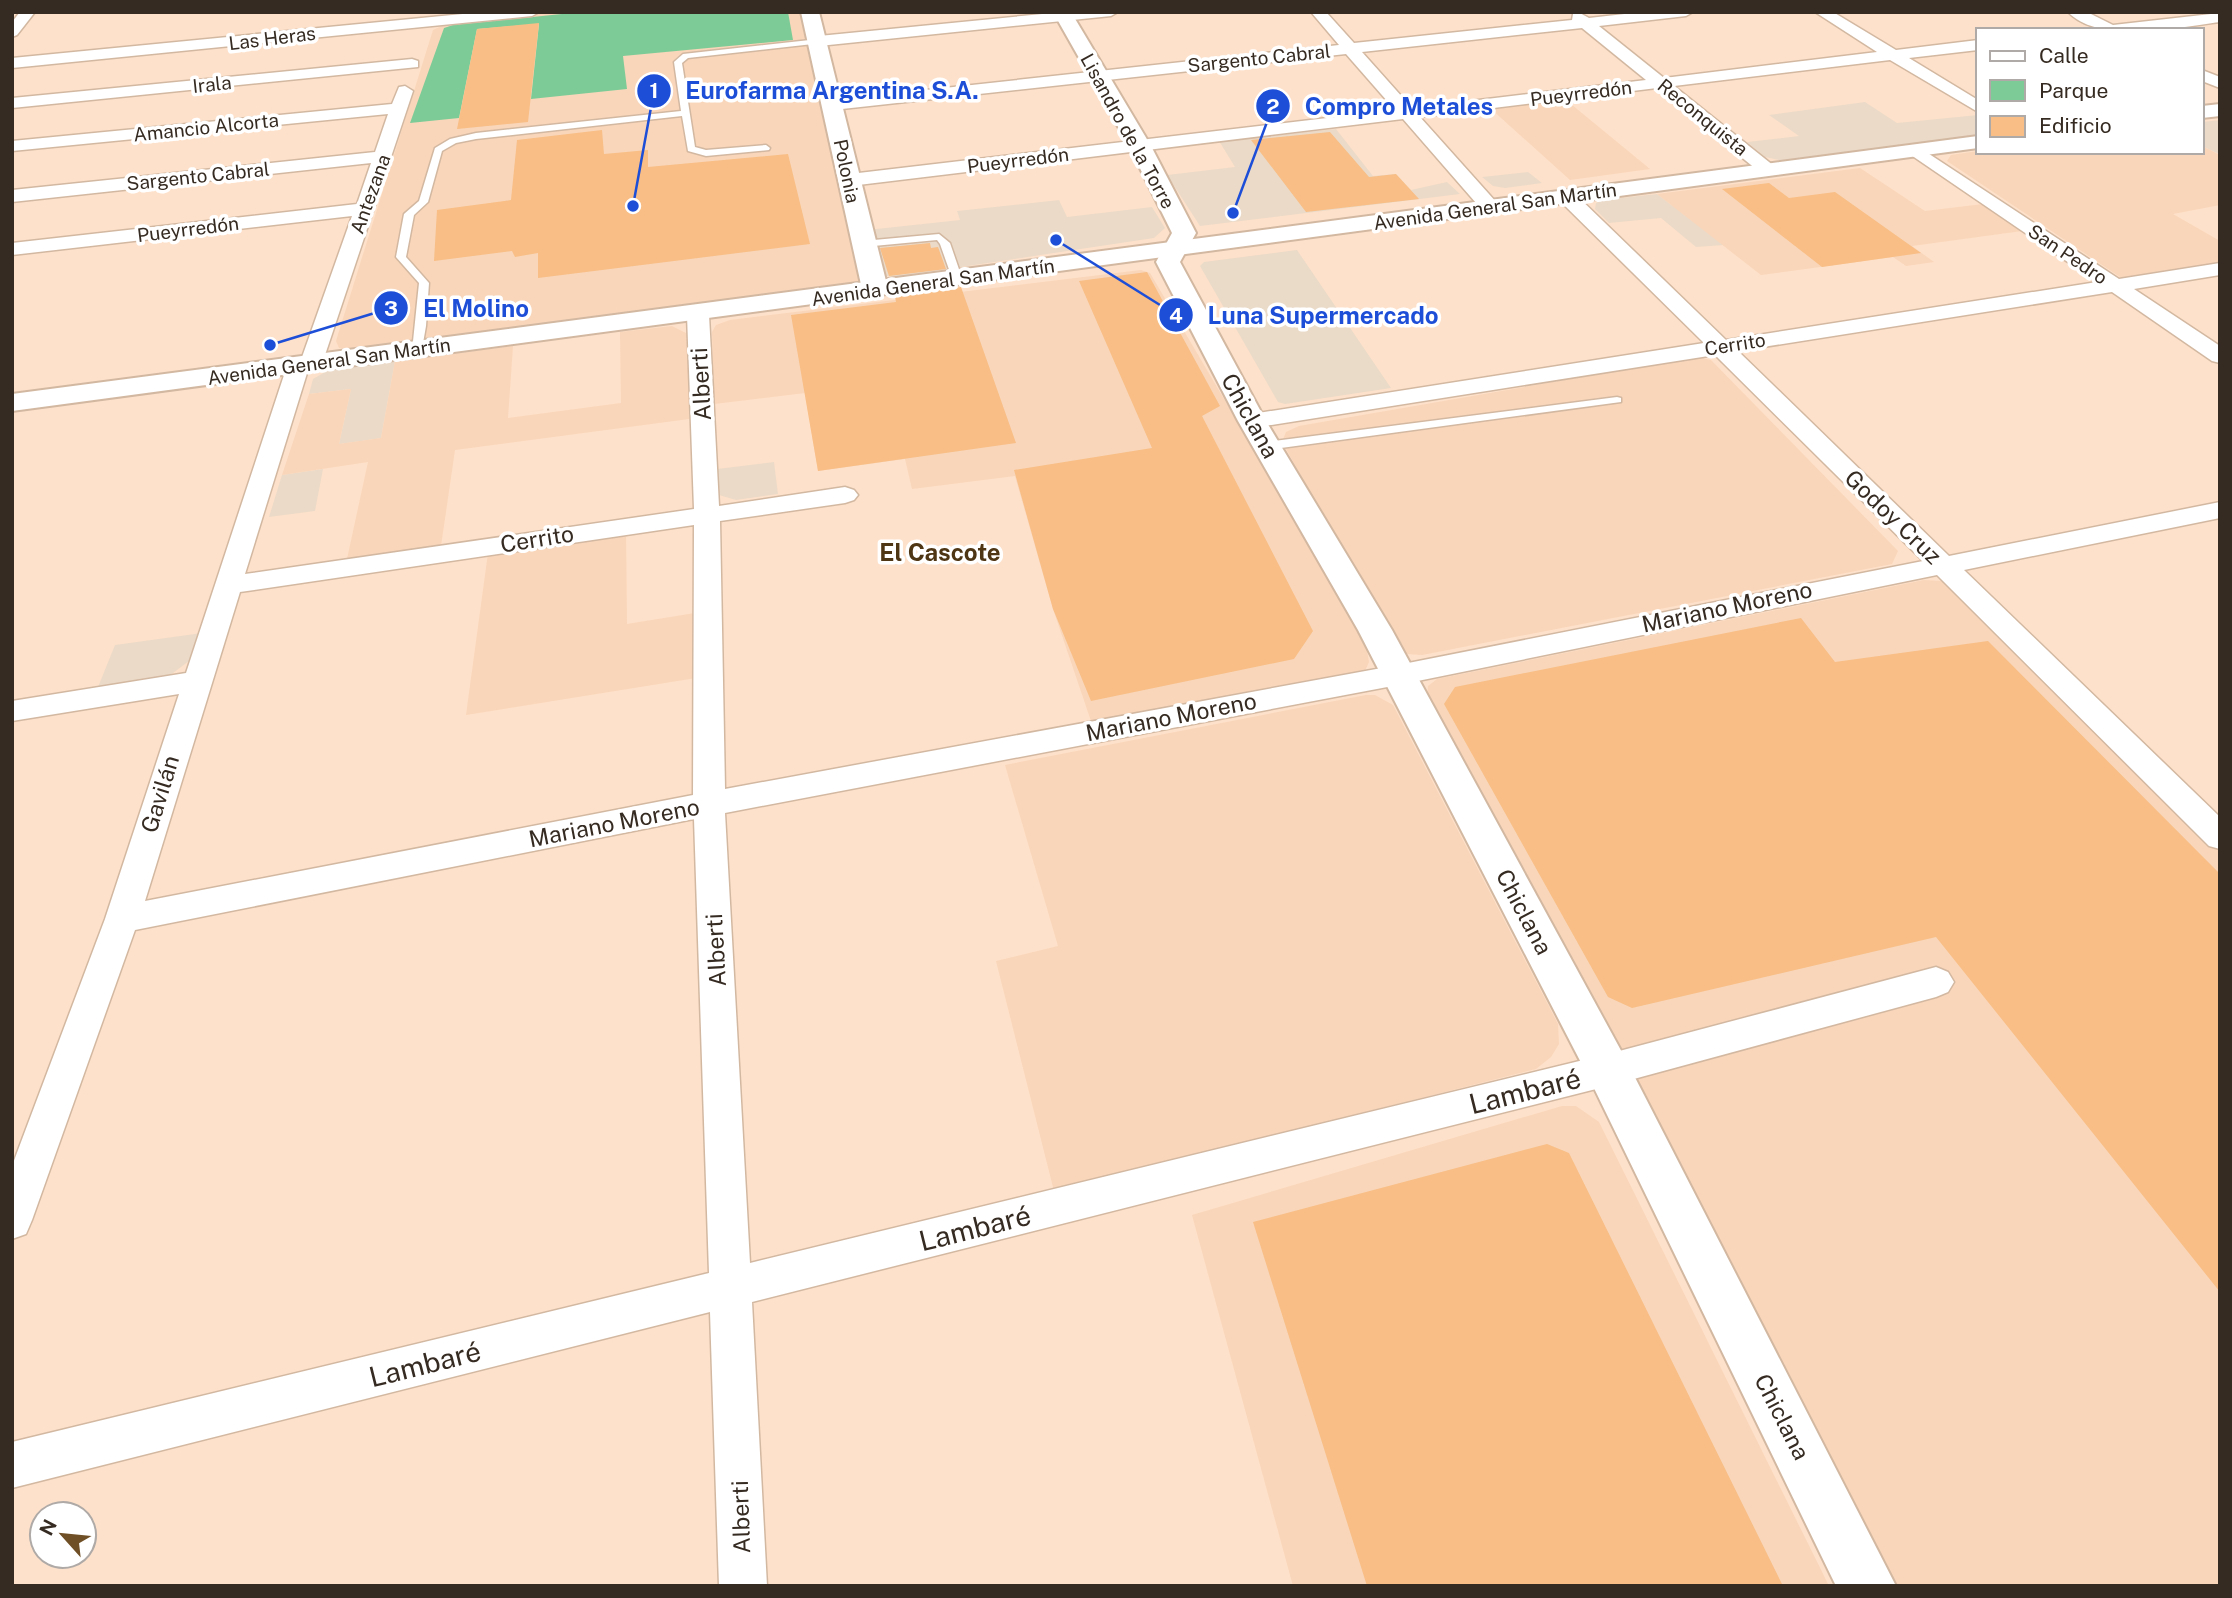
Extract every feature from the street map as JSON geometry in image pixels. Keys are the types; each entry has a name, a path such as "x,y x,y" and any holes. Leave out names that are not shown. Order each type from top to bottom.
{"street":[{"path":"12,32 28,12"},
{"path":"300,35 312,12"},
{"name":"Las Heras","path":"12,63 532,12"},
{"name":"Polonia","path":"810,12 819,41 875,289"},
{"path":"819,41 1111,12"},
{"path":"1318,12 1404,113 1490,207"},
{"name":"Reconquista","path":"1572,12 1768,170"},
{"name":"Sargento Cabral","path":"833,105 1686,12"},
{"path":"1822,12 1976,106"},
{"path":"2076,12 2108,28"},
{"name":"Lisandro de la Torre","path":"1063,15 1140,145 1184,233 1175,250"},
{"path":"2129,28 2220,17"},
{"name":"Antezana","path":"305,365 385,156 424,23"},
{"name":"Pueyrredón","path":"850,180 1976,45"},
{"name":"Irala","path":"12,103 412,64"},
{"path":"2204,76 2220,83"},
{"name":"Amancio Alcorta","path":"12,146 400,108"},
{"name":"Avenida General San Martín","path":"12,403 416,349 698,315 1976,142"},
{"name":"San Pedro","path":"1917,151 2220,356"},
{"name":"Sargento Cabral","path":"12,196 385,156"},
{"name":"Godoy Cruz","path":"1566,197 2220,837"},
{"name":"Pueyrredón","path":"12,249 363,209"},
{"name":"Chiclana","path":"1175,250 1168,262 1259,433 1376,630 1608,1070 1867,1586"},
{"name":"Cerrito","path":"1259,433 1719,347 2220,269"},
{"name":"Alberti","path":"698,315 707,513 709,804 733,1288 743,1586"},
{"name":"Gavilán","path":"12,1220 122,919 195,681 305,365"},
{"name":"Cerrito","path":"230,585 707,513 845,495"},
{"name":"Mariano Moreno","path":"122,919 709,804 1398,675 2220,510"},
{"path":"12,711 195,681"},
{"name":"Lambaré","path":"12,1465 1608,1070 1936,982"}],"lane":[{"path":"766,148 696,153 691,149 680,58 819,41"},
{"path":"416,349 421,326 424,283 401,257 409,214 423,202 438,150 453,141 475,136 686,113"},
{"path":"863,244 939,237 945,243 957,278"},
{"path":"1259,433 1617,400"}],"shaded area":[{"path":"553,12 804,12 863,283 841,292 353,349 339,348 336,341 433,30 450,22"},
{"path":"1566,100 1650,169 1570,180 1490,108"},
{"path":"1865,102 1897,123 1976,115 1976,135 1784,161 1765,157 1747,142 1799,136 1769,115"},
{"path":"2220,120 2220,154 2204,147 2204,122"},
{"path":"1336,129 1373,176 1396,174 1411,190 1447,182 1460,194 1200,226 1167,175 1235,167 1219,141"},
{"path":"2204,147 2220,155 2220,205 2173,214 2220,241 2220,266 2123,279 1947,161 1951,155 1976,151 1976,154 2204,154"},
{"path":"1860,168 1925,211 1983,204 2022,231 1912,246 1934,262 1906,266 1893,257 1761,275 1657,194"},
{"path":"1528,172 1542,183 1505,188 1493,186 1482,177"},
{"path":"1657,194 1724,245 1696,247 1661,218 1609,223 1595,209 1596,203 1602,200"},
{"path":"1059,200 1067,217 1152,207 1165,228 1154,238 894,277 881,275 867,230 960,220 957,211"},
{"path":"1297,250 1391,388 1285,404 1278,402 1200,266 1204,262"},
{"path":"1141,270 1150,273 1365,639 1369,662 1364,673 1093,727 1053,609 1015,476 912,489 905,459 818,471 805,393 714,404 712,332 716,325 730,320"},
{"path":"672,326 688,334 689,419 455,450 441,546 347,559 368,462 282,475 309,394 351,389 339,444 381,438 395,361 513,346 508,418 621,403 620,332"},
{"path":"1697,357 1711,360 1898,551 1892,564 1422,655 1407,654 1396,644 1282,442 1286,432 1299,426"},
{"path":"395,361 381,438 339,444 351,389 309,394 313,379 327,371"},
{"path":"774,462 778,494 736,500 719,495 717,469"},
{"path":"323,469 315,511 269,517 282,475"},
{"path":"626,531 627,624 695,613 696,678 466,715 488,553"},
{"path":"1924,580 1941,581 1957,588 2220,848 2220,1586 1886,1586 1427,699 1428,686 1437,679"},
{"path":"202,633 193,658 173,673 160,679 98,687 115,645"},
{"path":"1375,695 1393,705 1558,1024 1559,1044 1551,1057 1536,1069 1054,1191 996,961 1058,946 1005,765"},
{"path":"1562,1106 1576,1106 1599,1122 1829,1586 1293,1586 1192,1215"}],"green space":[{"path":"581,12 788,12 793,40 623,56 627,89 531,99 539,24 477,29 459,118 410,123 444,28"}],"building":[{"path":"539,23 528,122 457,129 477,29"},
{"path":"602,130 604,154 648,150 648,167 788,154 810,244 538,278 538,253 515,257 512,251 434,261 437,210 511,200 517,140"},
{"path":"1330,132 1369,177 1396,174 1419,199 1306,212 1251,140"},
{"path":"1769,183 1789,198 1835,192 1921,253 1822,267 1722,189"},
{"path":"930,243 931,248 938,247 946,269 889,276 880,248"},
{"path":"1147,272 1220,406 1202,416 1313,631 1294,659 1091,701 1053,609 1014,470 1152,448 1079,281"},
{"path":"961,287 1016,443 818,471 791,315 896,302 895,296"},
{"path":"1801,618 1835,662 1988,641 2220,874 2220,1292 1936,937 1632,1008 1608,997 1444,704 1455,687"},
{"path":"1547,1144 1569,1153 1783,1586 1367,1586 1253,1222"}],"place":[{"name":"Eurofarma Argentina S.A.","path":"633,206"},
{"name":"Compro Metales","path":"1233,213"},
{"name":"Luna Supermercado","path":"1056,240"},
{"name":"El Molino","path":"270,345"}],"district":[{"name":"El Cascote","path":"940,553"}]}
